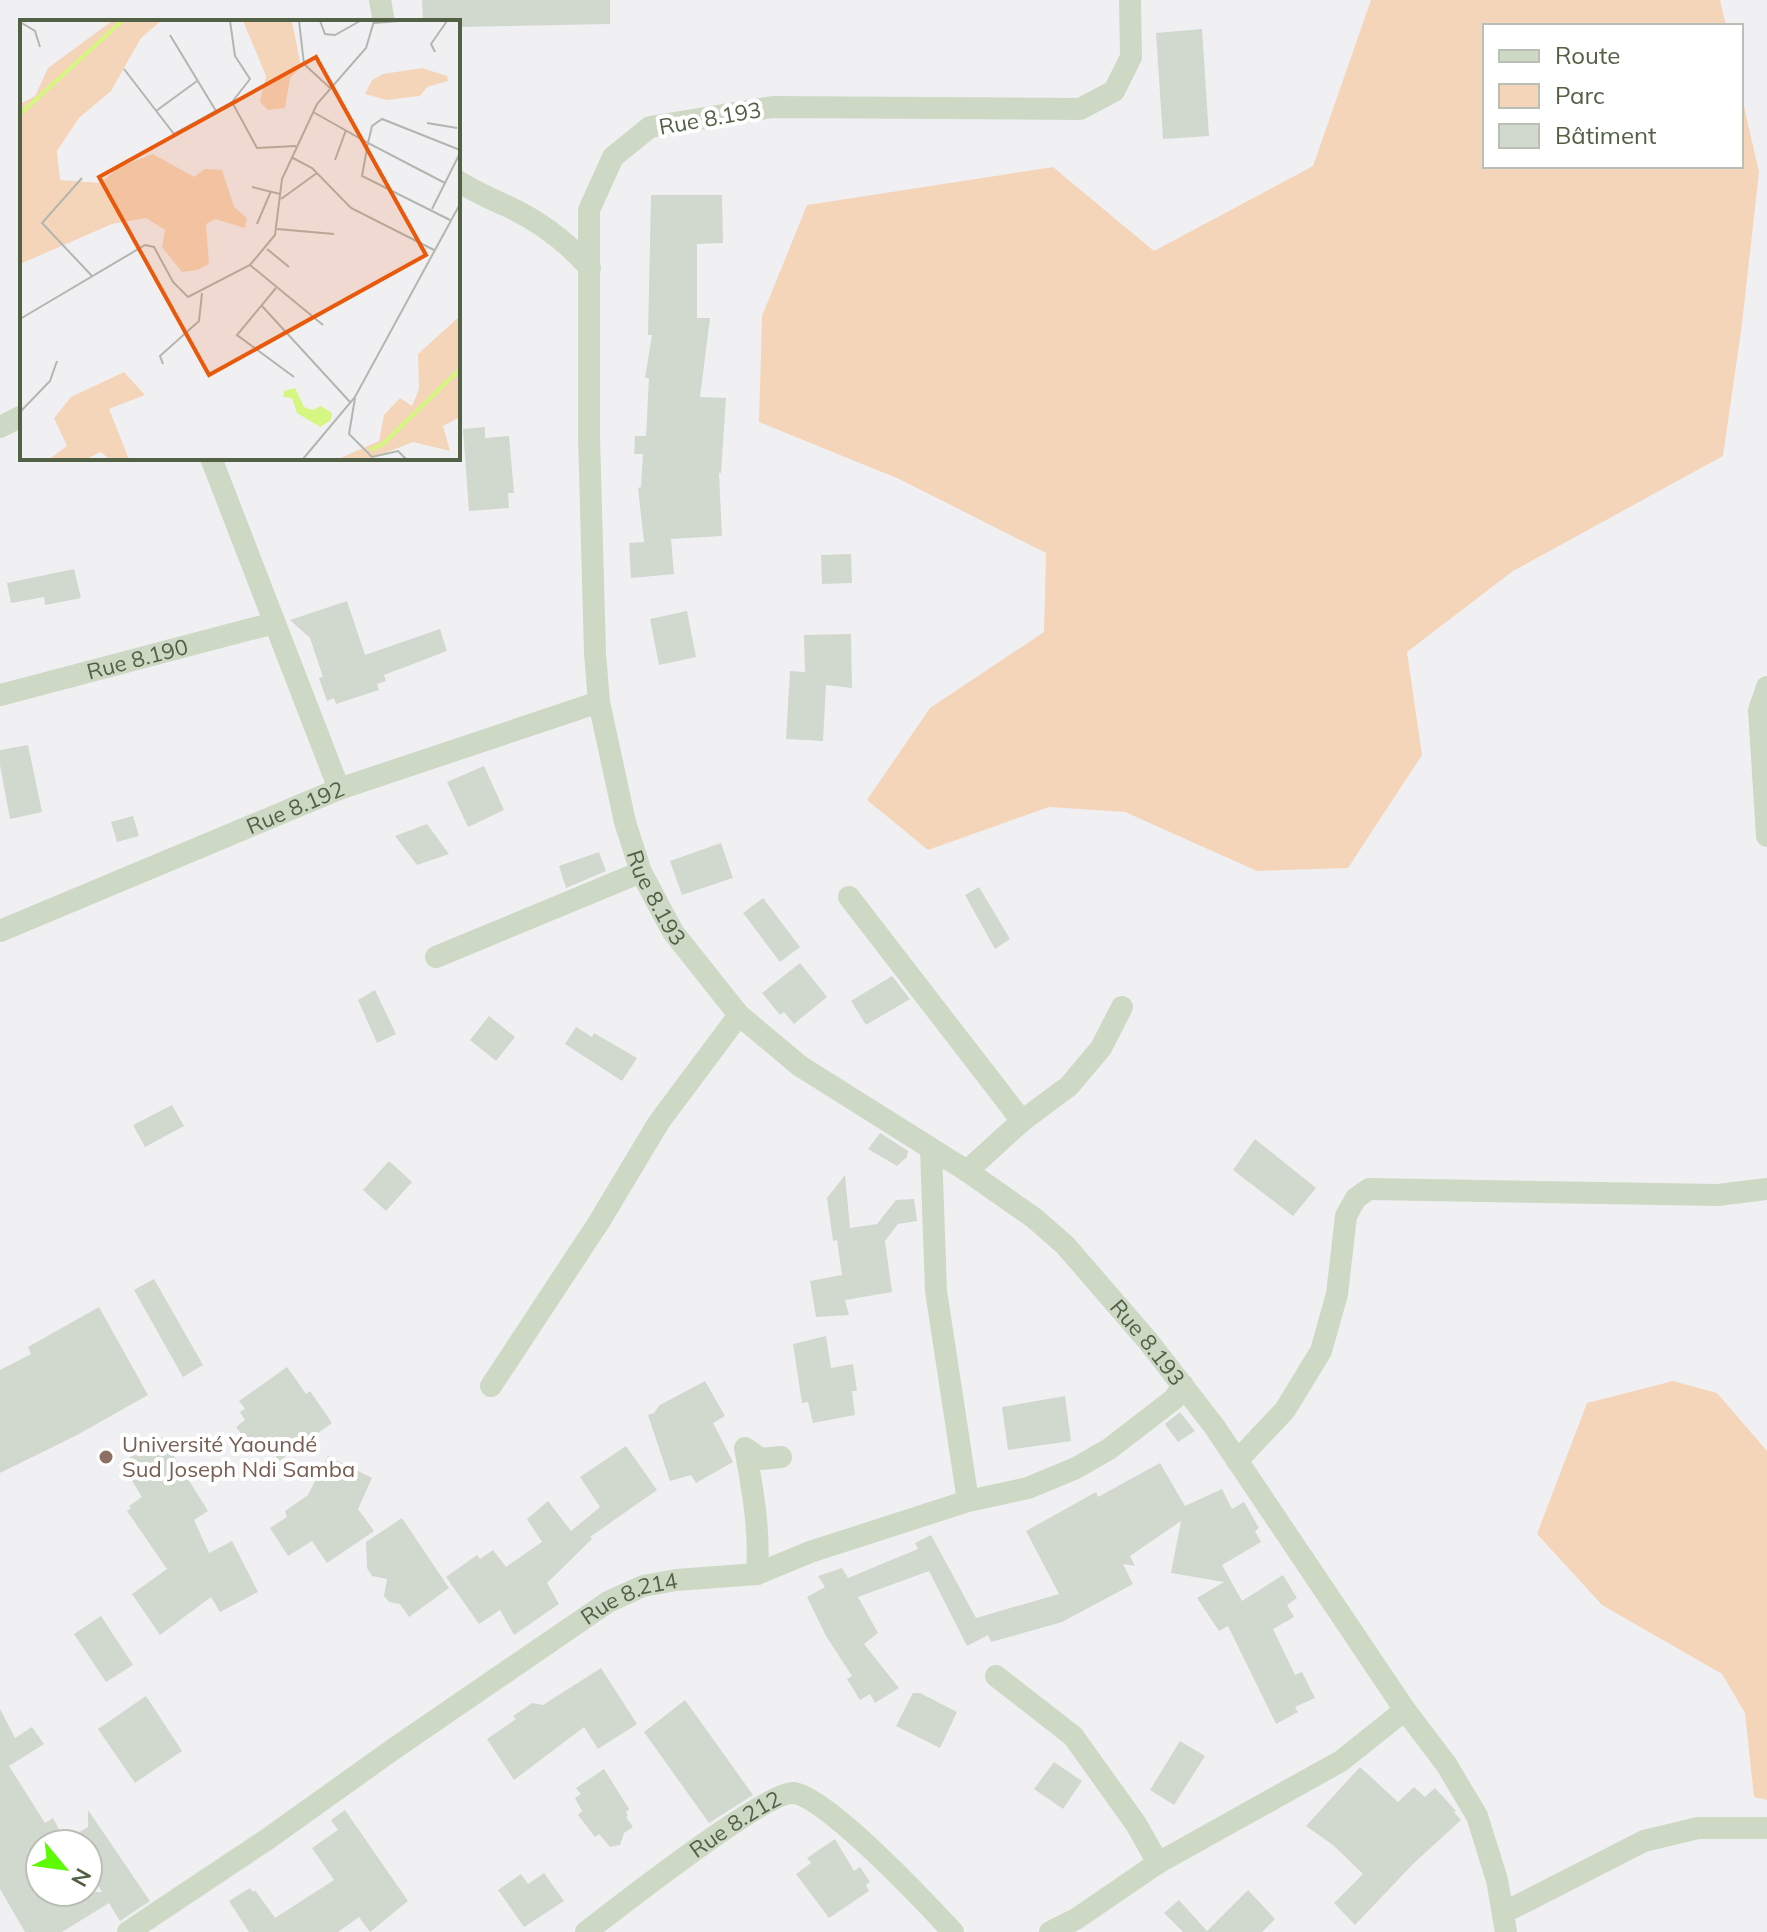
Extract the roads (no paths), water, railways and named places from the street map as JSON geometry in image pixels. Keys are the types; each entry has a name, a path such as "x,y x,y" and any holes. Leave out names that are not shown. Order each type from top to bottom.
{"street":[{"path":"380,0 384,20"},
{"name":"Rue 8.193","path":"1130,0 1131,57 1114,91 1080,109 772,107 650,127 613,157 589,210 589,436 599,702 625,822 641,872 673,932 739,1015 800,1066 967,1171 1034,1218 1065,1245 1183,1385 1405,1710 1446,1764 1477,1816 1497,1880 1505,1922"},
{"path":"460,182 479,195 542,225 569,245 590,268"},
{"path":"0,427 20,417"},
{"path":"212,460 339,789"},
{"name":"Rue 8.190","path":"0,695 274,623"},
{"path":"1767,687 1759,710 1767,836"},
{"name":"Rue 8.192","path":"0,931 339,789 599,702"},
{"path":"436,957 641,872"},
{"path":"849,897 1022,1121"},
{"path":"967,1171 1022,1121 1069,1086 1101,1048 1122,1007"},
{"path":"491,1386 599,1222 659,1122 739,1015"},
{"path":"931,1149 936,1291 968,1501"},
{"path":"1237,1461 1285,1410 1321,1351 1337,1294 1346,1216 1356,1198 1369,1189 1718,1195 1767,1189"},
{"name":"Rue 8.214","path":"128,1932 269,1838 608,1602 643,1586 676,1580 757,1574 810,1552 968,1501 1028,1488 1076,1468 1138,1428 1174,1399 1183,1385"},
{"path":"757,1574 757,1513 745,1448 761,1459 781,1457"},
{"path":"996,1676 1073,1736 1136,1824 1158,1863"},
{"path":"1050,1932 1076,1919 1158,1863 1341,1761 1405,1710"},
{"name":"Rue 8.212","path":"586,1932 720,1833 778,1798 793,1793 814,1801 888,1863 953,1932"},
{"path":"1505,1922 1644,1841 1698,1828 1767,1828"}],"place":[{"name":"Université Yaoundé Sud Joseph Ndi Samba","path":"106,1457"}]}
